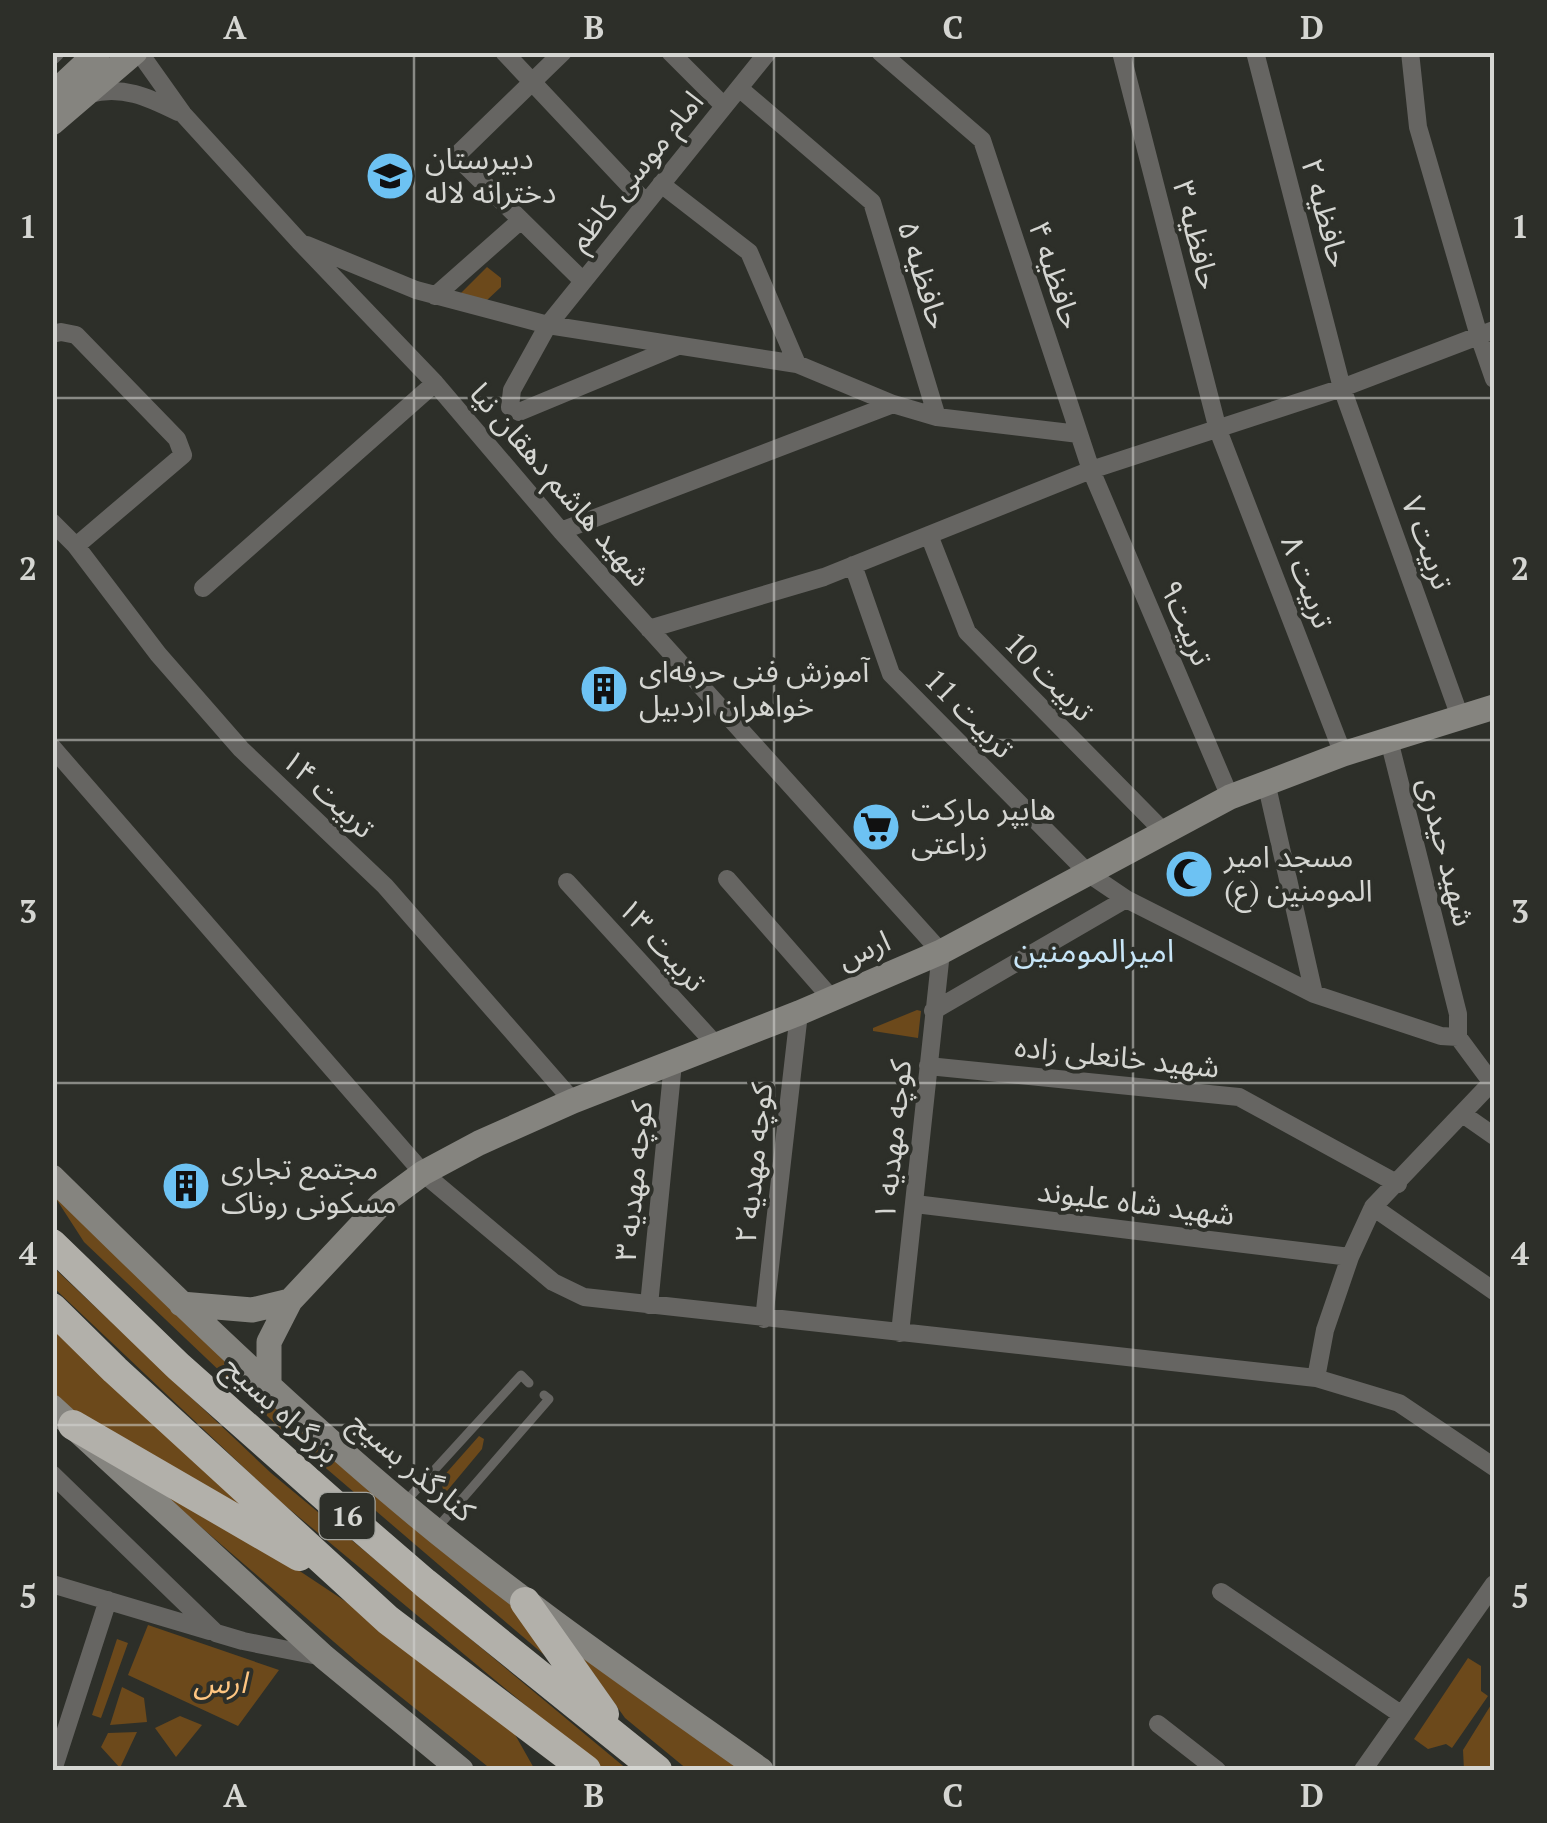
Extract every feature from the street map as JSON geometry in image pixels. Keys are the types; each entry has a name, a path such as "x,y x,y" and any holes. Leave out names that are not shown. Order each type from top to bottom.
{"highway":[{"path":"52,1219 92,1285"},
{"name":"بزرگراه بسیج","path":"52,1244 92,1285 359,1526 657,1770"},
{"name":"16","path":"52,1308 388,1620 586,1770"},
{"path":"62,1416 350,1586"},
{"path":"525,1602 628,1749"},
{"path":"522,1720 549,1770"}],"main road":[{"path":"52,96 98,52"},
{"path":"52,122 137,52"},
{"name":"ارس","path":"270,1388 270,1342 290,1301 381,1204 423,1173 573,1101 799,1013 941,952 1230,797 1344,754 1494,706"},
{"name":"کنارگذر بسیج","path":"52,1177 270,1388 403,1504 525,1602 761,1770"},
{"path":"182,1304 252,1310 290,1301"},
{"path":"62,1416 324,1656 460,1770"}],"street":[{"name":"شهید هاشم دهقان نیا","path":"137,52 183,114 435,383 561,530 941,952"},
{"path":"504,52 646,203"},
{"path":"563,52 456,156 583,281"},
{"path":"670,52 724,106"},
{"name":"امام موسی کاظم","path":"679,346 520,412 510,408 512,390 548,325 768,52"},
{"name":"حافظیه ۴","path":"880,52 982,140 1092,470"},
{"name":"حافظیه ۳","path":"1121,52 1218,430"},
{"name":"حافظیه ۲","path":"1255,52 1342,388"},
{"path":"1410,52 1418,127 1486,333 1494,379"},
{"path":"85,94 110,88 146,96 183,114"},
{"name":"حافظیه ۵","path":"740,88 872,202 937,417"},
{"path":"662,184 749,252 797,364"},
{"path":"436,296 520,220"},
{"path":"298,241 436,296 548,325 797,364 893,404 937,417 1079,434"},
{"path":"649,628 824,577 1092,470 1342,388 1486,333"},
{"path":"52,334 76,335 177,440 183,456 76,546"},
{"path":"203,588 435,383"},
{"name":"تربیت ۷","path":"1342,388 1460,717"},
{"path":"561,530 893,404"},
{"name":"تربیت ۸","path":"1218,430 1344,754"},
{"name":"تربیت۹","path":"1092,470 1230,797"},
{"name":"تربیت ۱۴","path":"52,522 76,546 158,654 241,749 385,886 573,1101"},
{"name":"تربیت 10","path":"929,535 967,632 1166,834"},
{"name":"تربیت 11","path":"853,565 891,674 1089,874 1126,900 1314,994 1441,1036 1458,1036"},
{"name":"شهید حیدری","path":"1389,740 1458,1014 1458,1036"},
{"path":"52,746 423,1173 568,1292 649,1305 1316,1378 1399,1403 1494,1467"},
{"path":"1266,782 1314,994"},
{"path":"727,879 832,999"},
{"name":"تربیت ۱۳","path":"567,882 717,1046"},
{"path":"933,1011 1126,900"},
{"name":"کوچه مهدیه ۱","path":"900,1333 941,952"},
{"name":"کوچه مهدیه ۲","path":"764,1318 799,1013"},
{"path":"1316,1378 1325,1330 1373,1207 1493,1082 1458,1036"},
{"name":"کوچه مهدیه ۳","path":"649,1305 673,1063"},
{"name":"شهید خانعلی زاده","path":"928,1066 1238,1097 1398,1184"},
{"path":"1464,1115 1494,1136"},
{"name":"شهید شاه علیوند","path":"915,1204 1350,1258"},
{"path":"1373,1207 1494,1290"},
{"path":"52,1474 216,1632"},
{"path":"52,1584 243,1641 324,1656"},
{"path":"1363,1770 1494,1584"},
{"path":"1221,1592 1402,1715"},
{"path":"53,1770 108,1600"},
{"path":"1158,1724 1217,1770"}],"lane":[{"path":"403,1504 521,1375 529,1383"},
{"path":"435,1530 549,1399 544,1396"}],"green space":[{"path":"487,267 501,278 501,287 486,301 459,295"},
{"path":"921,1011 918,1038 873,1031 873,1028"},
{"path":"53,1194 519,1607 556,1665 286,1434 84,1242"},
{"path":"52,1266 271,1473 628,1770 605,1770 595,1763 276,1498 53,1287"},
{"path":"53,1317 254,1516 75,1412 53,1392"},
{"path":"479,1436 484,1439 482,1449 447,1491 443,1490 441,1479"},
{"path":"150,1483 244,1534 369,1617 513,1731 535,1770 492,1770 356,1661"},
{"name":"ارس","path":"148,1625 279,1670 238,1726 128,1675"},
{"name":"ارس","path":"117,1639 128,1643 101,1718 92,1715"},
{"path":"576,1649 743,1770 688,1770 625,1718"},
{"path":"1468,1658 1481,1666 1481,1691 1488,1696 1452,1748 1446,1744 1428,1749 1414,1739"},
{"name":"ارس","path":"122,1687 144,1698 147,1722 110,1725"},
{"path":"1494,1700 1494,1770 1464,1770 1463,1750"},
{"name":"ارس","path":"180,1716 202,1725 176,1757 155,1728"},
{"name":"ارس","path":"137,1732 120,1768 101,1747 108,1733"}],"place":[{"name":"دبیرستان دخترانه لاله","path":"390,176"},
{"name":"آموزش فنی حرفه‌ای خواهران اردبیل","path":"604,689"},
{"name":"هایپر مارکت زراعتی","path":"876,827"},
{"name":"مسجد امیر المومنین (ع)","path":"1189,874"},
{"name":"مجتمع تجاری مسکونی روناک","path":"186,1186"}],"district":[{"name":"امیرالمومنین","path":"1094,951"}]}
